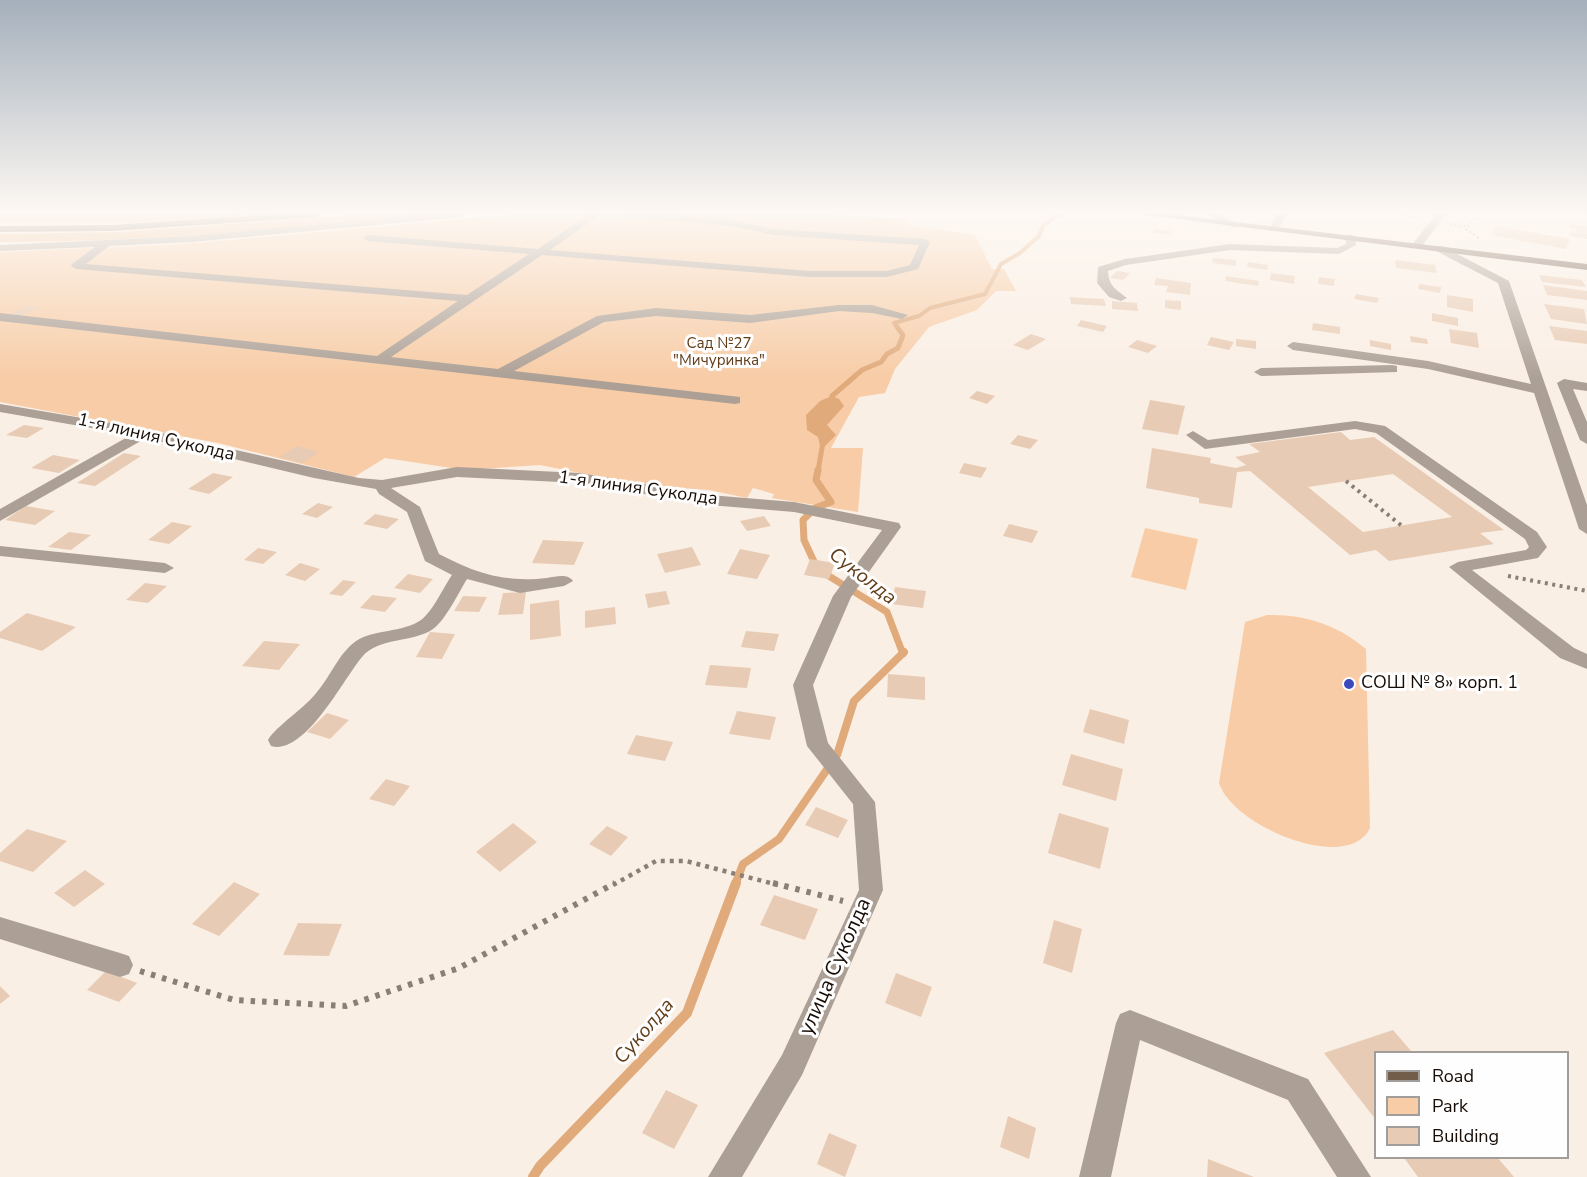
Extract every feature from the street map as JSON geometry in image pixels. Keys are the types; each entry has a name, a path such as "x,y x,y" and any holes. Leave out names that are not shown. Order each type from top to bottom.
{"street":[{"path":"111,269 470,299"},
{"path":"379,360 513,269"},
{"path":"750,269 810,274 887,274 907,269"},
{"path":"1102,269 1103,283 1113,295 1121,298"},
{"path":"1479,269 1503,281 1587,528"},
{"path":"499,374 601,319 656,312 750,319 839,308 872,309 902,315"},
{"path":"0,317 735,400"},
{"path":"1293,346 1442,367 1496,382 1541,390"},
{"path":"1261,372 1442,367"},
{"path":"1587,387 1564,383 1587,440"},
{"name":"1-я линия Суколда","path":"0,408 40,413 143,434 359,483 382,485 457,472 580,478 709,500 794,507 893,527"},
{"path":"1219,458 1198,440 1355,425 1380,429 1531,536 1538,547 1532,554 1458,567 1567,653 1587,662"},
{"path":"0,516 143,434"},
{"path":"382,485 385,491 414,510 431,558 462,573 520,587 564,581"},
{"name":"улица Суколда","path":"724,1177 792,1065 871,890 864,802 818,746 803,685 842,596 893,527"},
{"path":"0,551 165,568"},
{"path":"279,740 303,721 324,698 356,651 365,644 416,630 429,623 462,573"},
{"path":"0,928 120,965"},
{"path":"1095,1177 1130,1023 1298,1089 1355,1177"}],"path":[{"path":"1346,481 1402,526"},
{"path":"120,965 234,1000 346,1006 459,968 656,861 686,861 864,906"}],"green space":[{"name":"Сад №27 \"Мичуринка\"","path":"0,269 1004,269 1016,291 996,291 977,310 929,327 895,369 885,393 859,397 831,448 863,448 858,512 772,498 774,494 753,488 747,498 709,490 640,485 540,465 465,470 385,458 354,477 218,443 0,402"},
{"path":"1145,528 1198,539 1186,590 1131,577"},
{"path":"1267,615 1308,619 1332,627 1366,649 1370,828 1358,841 1340,847 1317,846 1267,829 1246,815 1229,799 1219,783 1245,622"}],"shaded area":[{"path":"832,396 839,399 844,406 827,425 836,435 821,450 818,437 807,430 806,415 820,401"}],"building":[{"path":"1404,269 1436,269 1437,273"},
{"path":"1117,271 1130,273 1123,280 1110,278"},
{"path":"1271,273 1295,276 1294,284 1270,280"},
{"path":"1539,275 1582,280 1586,287 1542,282"},
{"path":"1226,276 1259,281 1258,286 1225,281"},
{"path":"1319,277 1335,279 1334,286 1318,284"},
{"path":"1156,278 1191,283 1190,295 1166,292 1168,286 1154,285"},
{"path":"1419,284 1441,287 1440,293 1418,289"},
{"path":"1543,285 1587,291 1587,300 1547,295"},
{"path":"1356,294 1379,298 1377,303 1354,299"},
{"path":"1447,295 1473,299 1473,312 1447,307"},
{"path":"1070,297 1104,299 1106,306 1071,304"},
{"path":"1165,300 1181,301 1181,310 1165,308"},
{"path":"1112,301 1137,303 1138,311 1112,309"},
{"path":"1544,304 1584,309 1587,324 1551,319"},
{"path":"28,306 39,307 20,316 9,315"},
{"path":"1432,313 1458,318 1458,326 1432,321"},
{"path":"1081,320 1107,326 1103,332 1077,326"},
{"path":"1313,323 1340,327 1340,334 1312,330"},
{"path":"1549,326 1587,331 1587,344 1555,340"},
{"path":"1449,329 1477,333 1479,348 1451,343"},
{"path":"1031,334 1046,339 1028,350 1013,345"},
{"path":"1410,336 1427,339 1428,344 1411,342"},
{"path":"1211,337 1234,342 1229,350 1207,345"},
{"path":"1236,339 1256,341 1256,349 1236,346"},
{"path":"1137,340 1157,346 1148,353 1128,347"},
{"path":"1370,340 1391,344 1391,350 1370,346"},
{"path":"977,391 995,396 987,404 969,398"},
{"path":"1150,400 1185,406 1178,435 1142,429"},
{"path":"24,425 44,428 27,438 6,435"},
{"path":"1341,432 1350,440 1374,437 1504,530 1480,533 1494,544 1389,561 1376,550 1350,555 1250,471 1237,472 1232,508 1199,503 1199,498 1146,488 1152,448 1211,458 1210,463 1236,468 1246,465 1235,457 1260,452 1249,444","holes":["1393,474 1452,517 1363,532 1308,487"]},
{"path":"1018,435 1038,440 1030,449 1010,444"},
{"path":"297,446 319,452 302,463 279,457"},
{"path":"124,453 141,456 95,486 77,483"},
{"path":"53,455 80,460 59,473 31,468"},
{"path":"964,463 987,468 981,478 959,473"},
{"path":"213,473 233,477 209,494 188,489"},
{"path":"318,503 333,507 317,518 302,514"},
{"path":"26,506 55,511 35,525 5,520"},
{"path":"375,514 399,519 387,529 363,524"},
{"path":"764,516 771,526 747,531 740,521"},
{"path":"172,522 192,526 169,544 148,540"},
{"path":"1009,524 1038,531 1032,543 1003,536"},
{"path":"69,532 91,535 71,550 48,547"},
{"path":"543,540 584,542 574,565 532,563"},
{"path":"692,547 701,565 665,573 657,554"},
{"path":"258,548 277,552 263,564 244,560"},
{"path":"740,549 770,555 757,579 727,574"},
{"path":"810,559 835,563 829,579 804,575"},
{"path":"300,563 320,569 305,581 285,575"},
{"path":"408,574 433,579 420,593 394,588"},
{"path":"343,580 356,582 342,596 329,594"},
{"path":"145,583 167,586 148,603 126,600"},
{"path":"895,587 926,591 923,608 891,604"},
{"path":"666,591 670,604 648,608 645,594"},
{"path":"526,592 523,614 498,615 503,593"},
{"path":"372,595 397,598 385,612 360,608"},
{"path":"463,596 487,597 479,612 454,611"},
{"path":"559,600 561,636 530,640 530,604"},
{"path":"615,607 616,624 585,628 585,611"},
{"path":"27,613 76,627 42,651 0,638 0,632"},
{"path":"746,631 779,634 774,651 741,647"},
{"path":"430,632 455,634 442,659 416,657"},
{"path":"264,641 300,644 279,670 242,666"},
{"path":"710,665 751,668 747,688 705,685"},
{"path":"888,674 925,677 925,700 887,697"},
{"path":"1090,709 1129,720 1124,744 1083,732"},
{"path":"737,711 776,717 770,740 729,734"},
{"path":"327,713 349,720 330,739 307,732"},
{"path":"636,735 673,742 665,761 627,754"},
{"path":"1071,754 1123,769 1116,801 1062,785"},
{"path":"386,779 410,786 394,806 369,799"},
{"path":"816,807 848,820 838,838 805,825"},
{"path":"1059,813 1109,828 1100,869 1048,853"},
{"path":"513,823 537,842 500,872 476,852"},
{"path":"607,826 628,837 611,856 589,844"},
{"path":"27,829 67,841 33,872 0,861 0,853"},
{"path":"85,870 105,884 74,907 54,893"},
{"path":"234,882 260,894 219,936 192,924"},
{"path":"774,895 818,909 805,940 760,925"},
{"path":"1054,920 1082,929 1072,973 1043,963"},
{"path":"298,923 342,924 329,956 283,955"},
{"path":"106,971 137,983 119,1002 87,990"},
{"path":"896,973 932,987 921,1017 885,1003"},
{"path":"0,986 10,996 0,1004"},
{"path":"1393,1030 1411,1051 1374,1051 1374,1117 1324,1053"},
{"path":"666,1090 698,1105 674,1149 642,1133"},
{"path":"1008,1116 1036,1128 1029,1159 1000,1147"},
{"path":"829,1133 857,1145 845,1177 817,1164"},
{"path":"1208,1159 1254,1177 1207,1177"},
{"path":"1405,1159 1499,1159 1514,1177 1418,1177"}],"waterway":[{"name":"Суколда","path":"898,328 894,323 919,316 930,308 985,294 998,269"},
{"name":"Суколда","path":"830,405 832,396 862,370 881,362 887,354 898,348 903,335 897,327"},
{"name":"Суколда","path":"818,471 823,442"},
{"name":"Суколда","path":"816,566 804,540 803,520 815,508 831,502 816,480 818,470"},
{"name":"Суколда","path":"824,573 887,612 903,653"},
{"name":"Суколда","path":"735,885 743,864 779,839 837,755 854,701 903,653"},
{"name":"Суколда","path":"533,1177 540,1166 687,1013 736,883"}],"place":[{"name":"СОШ № 8» корп. 1","path":"1349,684"}]}
